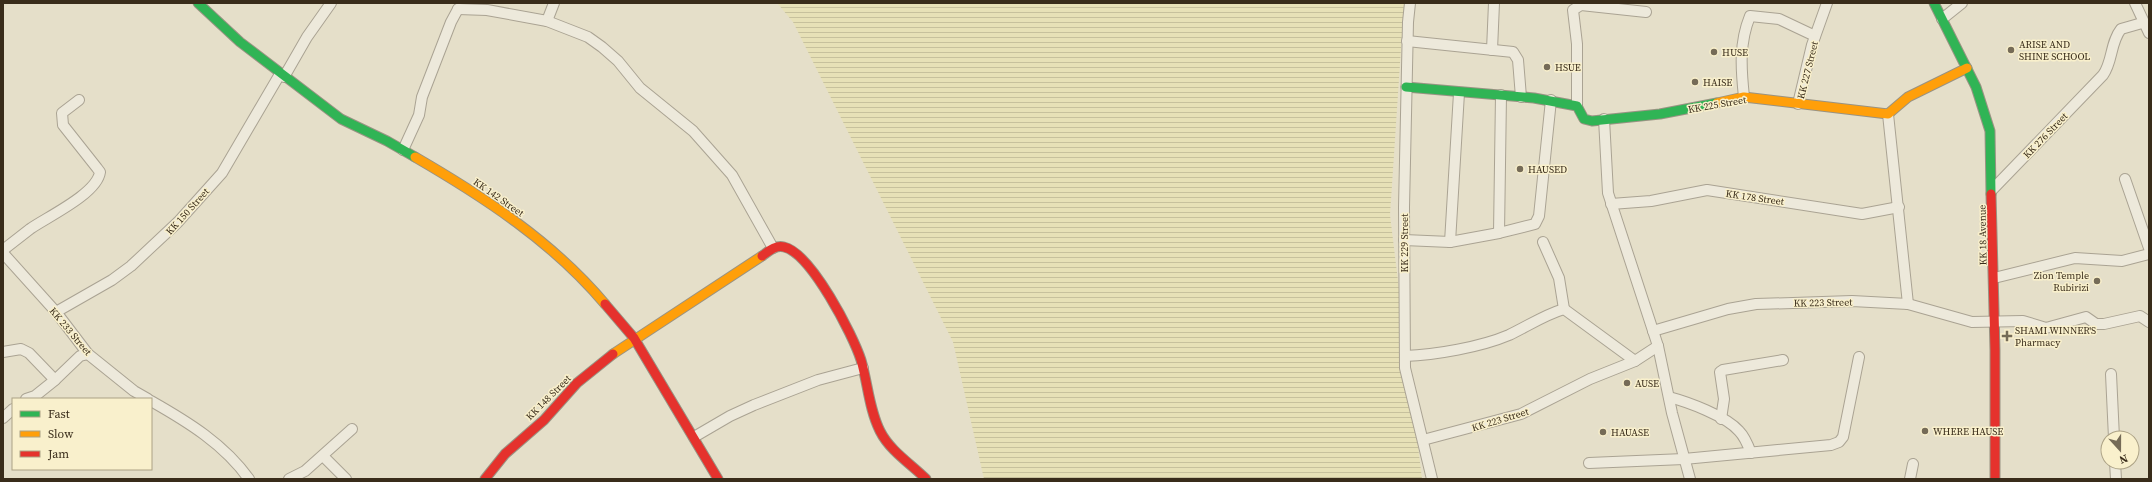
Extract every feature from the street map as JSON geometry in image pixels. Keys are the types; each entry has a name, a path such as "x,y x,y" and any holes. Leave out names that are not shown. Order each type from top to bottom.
{"street":[{"name":"KK 142 Street","path":"198,3 240,42 341,119 403,150 472,190 552,249 603,301 634,338 712,466 718,479"},
{"name":"KK 150 Street","path":"56,312 112,280 131,266 178,222 222,173 282,75 331,3"},
{"path":"547,21 554,3"},
{"name":"KK 229 Street","path":"1410,3 1406,87 1404,240 1405,368 1424,440 1432,479"},
{"path":"1492,50 1494,3"},
{"name":"KK 227 Street","path":"1798,104 1815,36 1828,3"},
{"name":"KK 18 Avenue","path":"1934,3 1976,87 1990,131 1994,278 1994,479"},
{"path":"1942,19 1962,3"},
{"path":"2135,3 2142,23 2149,33"},
{"path":"1406,87 1459,93 1551,100 1577,106 1577,44 1573,10 1581,4 1646,12"},
{"path":"403,150 419,115 422,97 457,6 547,21 588,36 618,61 640,88 693,131 732,175 773,248 787,248 812,273 840,313 858,350 874,415 881,432 891,445 926,479"},
{"name":"KK 227 Street","path":"1744,97 1740,58 1743,38 1750,16 1779,19 1815,36"},
{"name":"KK 276 Street","path":"1992,190 2097,81 2110,61 2113,45 2118,33 2126,27 2142,23"},
{"path":"1407,41 1513,52 1517,55 1521,97"},
{"path":"1908,304 1888,114 1908,97 1967,68"},
{"path":"1450,242 1459,93"},
{"path":"1499,234 1501,95"},
{"name":"KK 225 Street","path":"1577,106 1584,119 1592,121 1660,114 1744,97 1888,114"},
{"path":"3,251 30,229 76,200 93,186 100,177 100,172 63,125 61,118 62,113 79,100"},
{"path":"1404,240 1450,242 1499,234 1530,226 1538,220 1551,100"},
{"path":"1604,119 1608,193 1610,204 1631,260 1658,346 1669,397 1690,479"},
{"path":"2124,179 2149,248"},
{"name":"KK 178 Street","path":"1610,204 1650,201 1700,190 1707,190 1862,214 1898,207"},
{"path":"1543,242 1559,278 1564,309 1635,361"},
{"name":"KK 148 Street","path":"485,479 505,454 544,420 577,383 634,338 715,288 773,248"},
{"name":"KK 233 Street","path":"3,251 56,312 88,354 134,391 146,398"},
{"path":"1994,278 2075,258 2122,261 2149,254"},
{"name":"KK 223 Street","path":"1653,331 1728,309 1756,304 1852,301 1908,304 1972,322 2023,321 2046,328 2086,317 2096,324 2104,324 2140,316 2147,317"},
{"path":"1405,356 1447,352 1494,340 1509,335 1536,320 1564,309"},
{"name":"KK 223 Street","path":"1424,440 1521,414 1590,379 1635,361 1658,346"},
{"path":"3,352 21,349 29,353 55,380"},
{"path":"29,398 35,396 55,380 80,356 88,354"},
{"path":"1589,462 1684,458 1751,453 1831,445 1839,442 1843,437 1859,357"},
{"path":"1721,419 1724,399 1720,372 1723,370 1783,360"},
{"path":"694,437 730,416 754,405 818,380 863,368"},
{"path":"2111,374 2114,430"},
{"path":"1669,397 1686,402 1738,429 1745,438 1751,453"},
{"path":"152,402 196,427 224,450 249,479"},
{"path":"3,418 12,410"},
{"path":"289,479 305,471 352,429"},
{"path":"323,456 346,479"},
{"path":"1910,479 1913,464"}],"shaded area":[{"path":"777,3 1404,3 1390,215 1422,479 984,479 953,342 793,22"}],"traffic: fast":[{"path":"198,3 240,42 341,119 387,141 415,157"},
{"path":"1934,3 1976,87 1990,131 1991,194"},
{"path":"1406,87 1534,98 1577,106 1584,119 1592,121 1660,114 1717,103"}],"traffic: slow":[{"path":"1717,103 1744,97 1888,114 1908,97 1967,68"},
{"path":"415,157 466,188 516,222 563,260 605,304"},
{"path":"613,354 762,256"}],"traffic: jam":[{"path":"1991,194 1995,350 1995,479"},
{"path":"762,256 770,250 784,247 795,253 818,279 830,296 857,348 873,414 880,431 889,445 926,479"},
{"path":"605,304 634,338 718,479"},
{"path":"485,479 505,454 544,420 577,383 613,354"}],"place":[{"name":"ARISE AND SHINE SCHOOL","path":"2011,50"},
{"name":"HUSE","path":"1714,52"},
{"name":"HSUE","path":"1547,67"},
{"name":"HAISE","path":"1695,82"},
{"name":"HAUSED","path":"1520,169"},
{"name":"Zion Temple Rubirizi","path":"2097,281"},
{"name":"SHAMI WINNER'S Pharmacy","path":"2007,336"},
{"name":"AUSE","path":"1627,383"},
{"name":"WHERE HAUSE","path":"1925,431"},
{"name":"HAUASE","path":"1603,432"}]}
